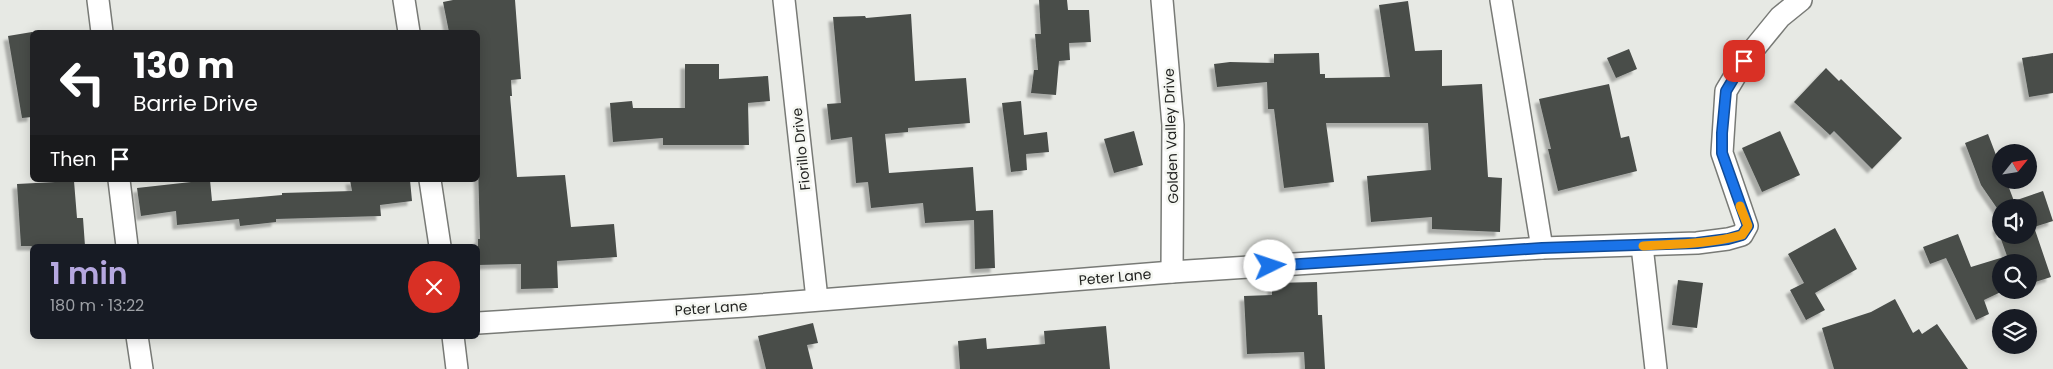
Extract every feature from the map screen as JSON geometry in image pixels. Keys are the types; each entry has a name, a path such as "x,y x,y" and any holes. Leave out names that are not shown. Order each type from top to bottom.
{"street":[{"path":"98,0 102,30"},
{"path":"404,0 409,30"},
{"name":"Fiorillo Drive","path":"784,0 818,299"},
{"name":"Golden Valley Drive","path":"1162,0 1173,125 1172,272"},
{"path":"1501,0 1542,248"},
{"name":"Peter Lane","path":"480,323 745,306 1172,272 1542,248 1697,243 1728,239 1742,235 1748,226 1722,153 1726,91 1744,61 1780,16 1801,0"},
{"path":"119,182 127,244"},
{"path":"430,182 440,244"},
{"path":"1642,246 1656,369"},
{"path":"137,339 142,369"},
{"path":"453,339 457,369"}],"building":[{"path":"453,0 515,0 521,79 511,80 512,96 510,96 517,177 565,175 571,227 614,224 617,257 557,261 558,288 521,289 521,264 480,265 480,244 478,244 478,239 480,239 478,182 480,182 480,30 449,30 443,2"},
{"path":"1039,0 1067,0 1068,10 1089,10 1091,42 1069,43 1070,60 1059,61 1056,95 1031,93 1034,70 1038,70 1035,34 1041,34"},
{"path":"1408,1 1415,51 1442,50 1442,86 1482,84 1488,177 1502,178 1500,232 1432,229 1432,217 1371,222 1367,176 1431,170 1428,123 1326,123 1334,182 1284,188 1274,109 1268,109 1267,82 1217,87 1214,64 1230,62 1274,63 1274,54 1319,53 1320,74 1325,74 1325,78 1390,77 1379,5"},
{"path":"911,14 915,81 966,78 970,123 908,128 908,132 885,134 889,173 973,167 976,211 993,210 995,268 975,269 974,220 925,223 923,203 871,208 868,182 856,183 852,137 831,140 827,104 841,103 833,17 865,16 866,18"},
{"path":"30,32 30,117 22,118 8,36"},
{"path":"1629,49 1637,69 1616,78 1607,58"},
{"path":"2053,53 2053,93 2029,97 2022,58"},
{"path":"685,64 719,64 719,79 768,76 770,101 748,103 749,145 663,145 663,138 613,142 610,103 632,101 633,108 685,108"},
{"path":"1826,68 1839,81 1841,79 1902,138 1872,169 1834,131 1830,135 1794,102"},
{"path":"1609,84 1621,138 1629,136 1637,171 1558,191 1548,149 1551,149 1539,99"},
{"path":"1021,101 1024,135 1047,132 1049,152 1026,154 1027,170 1011,172 1002,103"},
{"path":"1134,131 1143,165 1114,173 1104,139"},
{"path":"1780,131 1800,175 1762,192 1742,148"},
{"path":"1988,134 1992,144 1992,189 2009,189 2013,199 1992,199 1992,201 1981,185 1965,143"},
{"path":"74,182 77,218 83,218 85,244 30,244 30,246 21,246 17,184"},
{"path":"191,182 210,182 212,201 282,195 282,193 352,191 350,182 410,182 412,201 380,205 381,216 276,219 276,222 240,226 239,219 177,225 176,211 141,216 137,188"},
{"path":"2043,191 2053,221 2037,226 2037,199 2020,199"},
{"path":"1835,228 1857,269 1815,293 1825,310 1806,320 1790,290 1804,283 1788,254"},
{"path":"1958,234 1971,267 1992,261 1992,296 1984,300 1989,314 1976,320 1946,258 1930,264 1923,247"},
{"path":"2037,236 2051,277 2037,281 2037,254 2006,254 2003,244 2037,244"},
{"path":"1678,280 1703,283 1697,328 1672,325"},
{"path":"1317,282 1318,315 1322,315 1325,369 1305,369 1304,352 1247,354 1244,296 1272,295 1272,283"},
{"path":"1895,299 1913,333 1919,329 1922,334 1937,324 1968,369 1834,369 1822,328 1871,312"},
{"path":"813,323 818,343 807,345 813,369 766,369 758,336"},
{"path":"1106,326 1110,369 960,369 958,341 986,338 987,349 1045,344 1044,331"}],"slow traffic":[{"path":"1643,246 1697,243 1742,235 1748,226 1740,206"}],"route":[{"path":"1270,266 1542,248 1697,243 1742,235 1748,226 1722,153 1722,133 1726,91 1744,61"}]}
